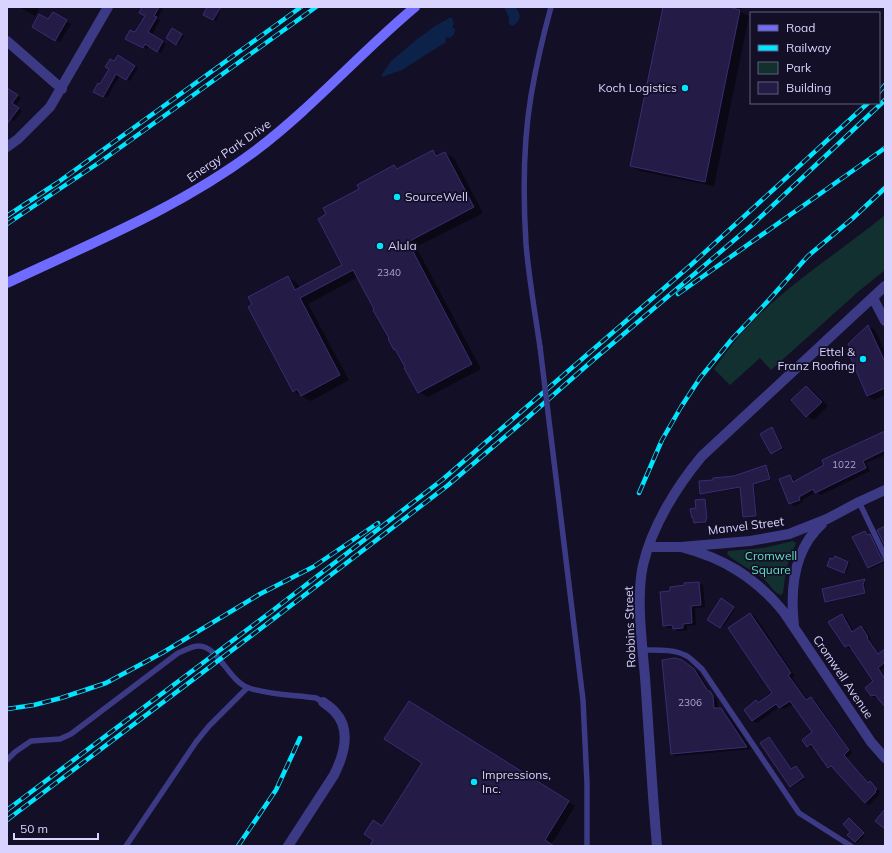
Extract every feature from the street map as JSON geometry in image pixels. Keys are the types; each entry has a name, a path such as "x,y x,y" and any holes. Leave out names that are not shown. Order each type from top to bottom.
{"street":[{"path":"7,147 18,139 50,107 62,89 108,7"},
{"name":"Energy Park Drive","path":"7,282 161,210 227,171 288,124 392,26 415,7"},
{"path":"7,41 62,89"},
{"name":"Robbins Street","path":"658,846 643,650 640,586 643,565 649,547 662,516 674,494 686,474 702,456 874,298 885,286"},
{"path":"874,298 885,321"},
{"name":"Manvel Street","path":"649,547 681,547 770,538 795,532 827,519 885,490"},
{"name":"Cromwell Avenue","path":"795,630 792,596 795,573 806,543 816,529 827,519"},
{"name":"Cromwell Avenue","path":"681,547 712,556 749,578 770,595 783,611 871,742 885,758"},
{"path":"288,846 334,775 344,750 343,727 340,719 335,712 323,702"}],"lane":[{"path":"551,7 537,64 527,125 524,184 526,245 540,347 583,700 587,783 587,846"},
{"path":"859,502 885,556"},
{"path":"7,760 15,752 31,741 60,739 71,734 178,653 198,646 210,649 233,677 247,688 316,698 323,702"},
{"path":"643,650 668,650 688,656 702,669 799,813 851,846"},
{"path":"126,846 196,742 209,726 247,688"}],"green space":[{"path":"885,215 885,270 859,291 771,370 760,358 730,385 714,369 743,332 769,305"},
{"name":"Cromwell Square","path":"793,541 796,543 786,569 783,593 781,595 761,577 727,554 728,551 763,548"}],"water":[{"path":"504,7 516,8 519,13 520,18 513,26 509,24 509,18"},
{"path":"449,18 452,18 454,24 452,27 455,29 454,34 450,38 446,37 445,43 402,70 382,77 381,76 391,61 416,40"}],"building":[{"path":"142,7 159,7 154,16 157,17 148,32 163,41 157,52 145,44 143,48 125,39 130,30 135,32 145,16 139,13"},
{"path":"207,7 221,7 213,20 203,15"},
{"name":"Koch Logistics","path":"663,7 732,7 740,10 705,182 630,166"},
{"path":"53,12 67,20 55,41 32,27 39,14 48,19"},
{"path":"172,28 182,34 176,45 166,38"},
{"path":"118,55 135,66 126,80 116,74 103,97 93,92 109,69 105,67 110,59 114,61"},
{"path":"7,88 18,95 12,103 19,108 7,124"},
{"path":"433,150 436,156 445,152 474,207 408,242 472,364 418,393 395,349 394,350 388,339 389,338 353,270 300,298 340,375 301,396 297,389 293,392 248,307 252,304 248,297 288,276 295,290 342,265 318,219 326,214 323,208 359,189 357,185 394,165 397,169"},
{"path":"868,325 885,362 885,388 867,396 849,354 852,352 848,344"},
{"path":"806,386 822,402 806,417 791,400"},
{"path":"772,427 782,448 771,454 760,434"},
{"path":"885,431 885,450 863,461 866,468 815,493 813,489 799,497 800,500 789,504 779,479 790,475 793,482 824,465 822,460"},
{"path":"766,465 770,479 753,484 756,516 743,517 740,487 700,494 699,481 734,476"},
{"path":"705,499 706,522 694,523 690,509 696,508 695,500"},
{"path":"885,526 885,546 877,530"},
{"path":"865,531 867,535 870,534 881,558 885,560 868,568 852,537"},
{"path":"835,556 848,562 844,573 827,566 830,558 833,559"},
{"path":"865,579 863,585 865,593 825,602 822,589"},
{"path":"699,582 701,605 691,606 692,623 683,624 683,628 673,629 672,625 663,626 660,592 670,591 670,587 685,585 684,583"},
{"path":"721,598 734,607 720,628 707,620"},
{"path":"750,613 791,673 788,675 806,700 811,697 849,750 844,755 868,783 870,781 877,789 865,803 831,766 828,768 811,744 807,747 802,740 812,732 790,701 779,708 776,704 752,721 744,710 756,700 758,703 772,693 728,628"},
{"path":"842,614 852,632 861,626 878,654 885,649 885,662 878,668 885,679 885,707 875,695 871,696 865,688 873,681 849,645 845,647 828,622"},
{"path":"675,658 682,660 694,669 708,691 710,691 713,696 714,708 721,708 747,747 671,754 662,660"},
{"name":"Impressions, Inc.","path":"409,701 569,801 545,840 554,846 370,846 373,840 364,834 373,820 382,826 422,763 384,739"},
{"path":"769,737 791,769 796,766 804,777 790,787 760,743"},
{"path":"885,809 885,829 875,821"},
{"path":"849,818 864,833 855,842 847,835 850,832 843,824"}],"railway":[{"path":"7,216 57,183 301,7"},
{"path":"7,224 100,162 316,7"},
{"path":"880,91 885,85"},
{"path":"7,820 447,486 752,225 885,100"},
{"path":"7,810 272,611 442,480 692,264 867,104"},
{"path":"678,294 885,148"},
{"path":"639,493 662,440 700,378 732,339 808,256 853,218 885,188"},
{"path":"7,709 34,705 61,698 106,683 162,653 260,594 313,567 378,523"},
{"path":"238,846 276,790 300,738"}],"place":[{"name":"Koch Logistics","path":"685,88"},
{"name":"SourceWell","path":"397,197"},
{"name":"Alula","path":"380,246"},
{"name":"Ettel & Franz Roofing","path":"863,359"},
{"name":"Impressions, Inc.","path":"474,782"}]}
